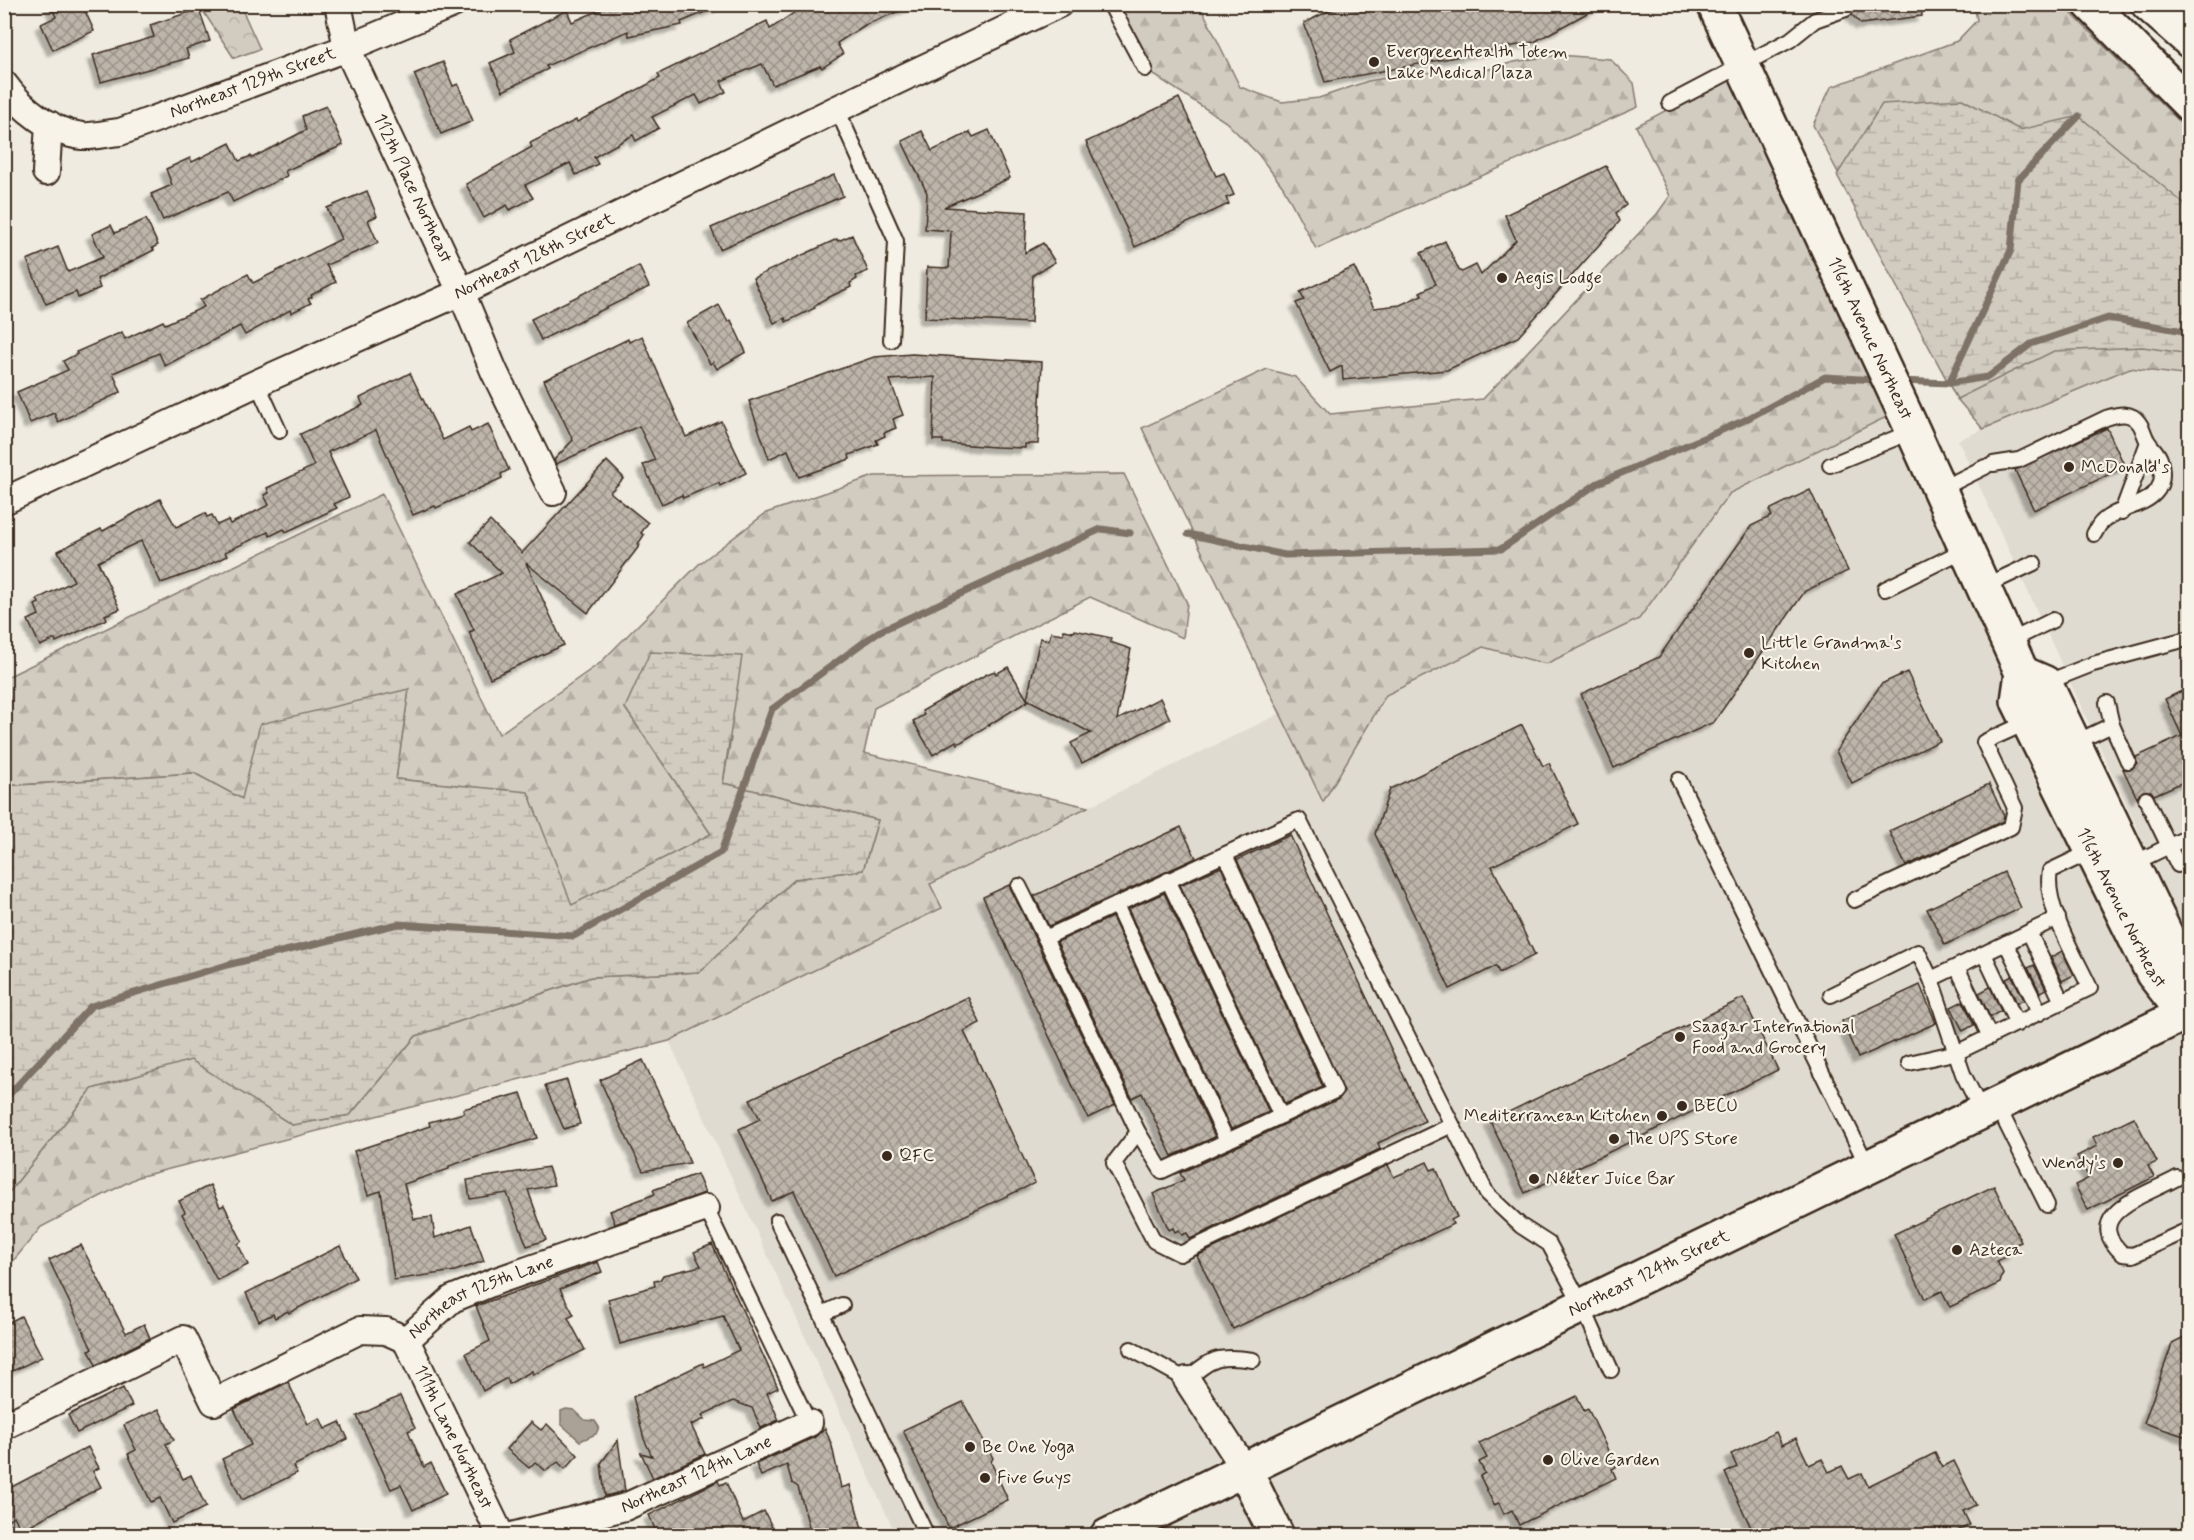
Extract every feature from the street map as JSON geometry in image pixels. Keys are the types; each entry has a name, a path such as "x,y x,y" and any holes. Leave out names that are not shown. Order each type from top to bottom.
{"main road":[{"name":"116th Avenue Northeast","path":"1714,4 1912,428 2008,642 2034,678 2074,743 2179,962 2188,1016"},
{"path":"2090,4 2190,105"},
{"path":"2148,4 2190,41"},
{"name":"116th Avenue Northeast","path":"2034,678 2018,701 2153,974 2188,1016"},
{"name":"Northeast 124th Street","path":"1107,1536 1867,1165 2188,1016"},
{"path":"1244,1468 1277,1536"}],"street":[{"name":"112th Place Northeast","path":"338,4 347,48 461,292 494,371 553,492"},
{"name":"Northeast 129th Street","path":"4,84 15,99 49,124 82,136 120,132 347,48 453,4"},
{"name":"Northeast 128th Street","path":"4,501 257,383 461,292 1059,4"},
{"path":"46,172 49,124"},
{"name":"Northeast 125th Lane","path":"4,1426 183,1339 214,1401 360,1330 386,1331 406,1340 452,1299 496,1281 706,1208"},
{"name":"111th Lane Northeast","path":"406,1340 501,1536"},
{"path":"1187,1380 1244,1468"},
{"name":"Northeast 124th Lane","path":"512,1536 625,1507 809,1423"}],"lane":[{"path":"1110,4 1145,69"},
{"path":"1670,103 1746,72 1815,20 1846,9"},
{"path":"837,109 896,241 891,340"},
{"path":"257,383 279,431"},
{"path":"1938,490 1989,465 2019,460 2120,414 2132,416 2139,422 2148,442 2159,457 2161,476 2158,489 2147,500 2102,522 2094,534"},
{"path":"1830,465 1912,428"},
{"path":"2122,512 2148,442"},
{"path":"1885,589 1966,549"},
{"path":"1983,587 2034,563"},
{"path":"2008,642 2053,620"},
{"path":"2034,678 2190,638"},
{"path":"2107,703 2112,725 2128,761"},
{"path":"1854,900 2011,827 2016,808 1984,742 2028,722"},
{"path":"2074,743 2112,725"},
{"path":"1679,780 1867,1165"},
{"path":"2146,799 2167,847 2178,865"},
{"path":"1045,938 1299,820 1487,1194 1521,1226 1549,1244 1582,1305 1611,1370"},
{"path":"2132,864 2190,836"},
{"path":"1909,1063 1958,1052 2090,988 2051,902 2048,881 2050,871 2092,851"},
{"path":"1019,886 1138,1132 1161,1171 1335,1091 1225,855"},
{"path":"1168,880 1281,1116"},
{"path":"1116,905 1227,1141"},
{"path":"1931,980 2058,918"},
{"path":"2029,932 2062,1002"},
{"path":"2006,943 2040,1013"},
{"path":"1831,995 1918,952 1958,1052 1963,1074 1988,1107 2047,1205"},
{"path":"1984,954 2017,1024"},
{"path":"1957,967 1990,1037"},
{"path":"1138,1132 1114,1163 1154,1241 1180,1254 1452,1125"},
{"path":"2176,1178 2113,1212 2107,1222 2109,1235 2123,1254 2133,1255 2190,1229"},
{"path":"706,1208 809,1423"},
{"path":"777,1221 927,1536"},
{"path":"822,1314 842,1305"},
{"path":"1131,1349 1187,1380 1206,1361 1230,1356 1253,1360"}],"shaded area":[{"path":"2130,368 2189,376 2190,919 2181,923 1958,440"},
{"path":"1903,409 2189,1024 2189,1535 896,1535 669,1041 941,908 930,884 1281,713 1323,801 1386,695 1484,647 1546,664 1639,619 1730,493"},
{"path":"574,1410 585,1420 595,1421 599,1427 596,1434 580,1441 561,1424 561,1411"}],"green space":[{"path":"199,5 240,5 260,49 234,58"},
{"path":"1111,5 1200,5 1240,87 1282,102 1319,98 1368,81 1421,72 1468,75 1514,62 1558,55 1610,59 1634,83 1638,107 1316,249 1283,187 1258,154 1226,122 1145,69"},
{"path":"1974,5 2063,5 2189,131 2189,376 2130,368 1983,429 1957,399 1813,125 1831,87 1957,41 1977,20"},
{"path":"1745,69 1903,409 1730,493 1639,619 1546,664 1483,647 1386,695 1323,802 1142,428 1267,369 1295,377 1330,414 1483,399 1657,214 1670,196 1636,126"},
{"path":"1962,99 2020,130 2079,116 2189,208 2189,354 2143,347 2054,351 1957,399 1837,175 1882,104"},
{"path":"1124,474 1187,603 1183,638 1090,597 874,708 864,753 1088,807 930,884 942,908 669,1041 138,1177 41,1227 5,1271 5,1197 92,1089 192,1059 292,1125 350,1115 416,1036 591,977 700,972 794,879 863,870 878,820 723,783 731,738 625,708 711,834 571,906 528,793 396,779 409,689 242,799 194,773 5,786 5,678 382,494 499,734 600,663 699,564 766,513 874,476"},
{"path":"650,652 742,656 723,783 878,820 863,870 794,879 700,972 591,977 416,1036 350,1115 292,1125 191,1060 92,1089 5,1197 5,786 194,773 242,799 260,724 409,689 396,779 528,792 572,905 711,834 625,708"}],"building":[{"path":"50,4 82,4 94,31 53,50 41,24 56,17"},
{"path":"614,4 722,5 681,22 682,25 629,36 628,31 546,66 548,69 503,91 490,63 515,52 510,39 567,10 572,22"},
{"path":"807,4 914,5 865,25 837,43 843,54 822,68 820,66 773,85 762,64 721,81 726,92 701,104 696,95 652,117 659,128 636,141 633,135 594,157 598,164 576,175 570,163 525,185 533,198 510,210 507,205 484,218 466,184 532,147 530,143 576,120 577,122 660,78 658,74 767,21 770,29"},
{"name":"EvergreenHealth Totem Lake Medical Plaza","path":"1343,4 1604,4 1534,42 1325,82 1304,23"},
{"path":"1854,4 1921,4 1922,16 1861,24 1852,15"},
{"path":"199,9 210,41 186,49 189,58 101,82 93,55 154,37 150,25"},
{"path":"443,62 453,86 458,84 473,121 441,134 414,74"},
{"path":"1179,98 1216,176 1224,173 1234,195 1226,198 1229,204 1135,247 1086,142"},
{"path":"326,106 343,145 285,171 287,176 233,202 228,192 163,220 151,194 172,185 166,169 190,158 192,162 230,143 239,161 251,156 252,158 306,130 302,116"},
{"path":"989,130 1010,178 944,207 1027,212 1025,253 1043,243 1055,262 1033,275 1031,323 925,318 927,267 949,268 951,231 925,229 927,193 902,141 922,131 932,151 970,132 973,137"},
{"name":"Aegis Lodge","path":"1606,166 1626,205 1616,213 1620,221 1518,337 1447,370 1343,380 1342,366 1330,372 1296,303 1304,300 1300,292 1354,267 1374,308 1400,305 1422,295 1420,292 1436,284 1421,253 1445,241 1459,270 1462,272 1476,265 1481,275 1516,240 1505,215"},
{"path":"834,175 843,196 720,249 711,228"},
{"path":"367,191 377,216 368,220 378,243 326,265 336,282 311,295 312,297 308,299 311,303 291,313 290,310 245,335 240,326 165,366 159,353 113,373 121,392 58,422 54,413 30,423 17,392 68,370 63,361 77,354 76,352 122,332 125,339 163,321 165,324 204,307 200,300 248,274 253,283 341,239 327,208"},
{"path":"146,219 158,245 152,248 154,250 97,279 100,288 78,298 76,292 46,304 27,260 58,247 68,272 103,257 92,234 111,225 115,233"},
{"path":"852,235 868,271 856,276 857,279 850,283 851,287 823,300 814,306 815,308 786,322 785,318 774,323 753,278 837,239 838,241"},
{"path":"639,266 649,287 541,340 531,319"},
{"path":"719,305 728,322 731,320 746,352 717,369 713,362 710,364 687,323"},
{"path":"642,336 686,437 721,421 746,473 720,486 719,483 662,504 643,465 655,460 639,426 556,464 554,460 573,440 544,380 628,339 629,342"},
{"path":"912,354 1042,362 1038,444 1025,444 1025,448 995,447 943,443 943,440 933,440 935,377 890,380 903,415 893,419 896,428 884,433 885,436 876,440 878,444 849,455 850,459 799,477 788,450 769,459 749,401 874,357"},
{"path":"410,373 443,440 469,427 471,432 488,424 509,470 501,474 502,478 436,508 435,506 413,515 376,430 328,452 349,497 334,504 337,508 286,532 284,529 270,536 268,532 225,552 227,556 198,570 161,583 141,541 130,546 98,562 120,609 105,615 107,619 56,642 55,639 40,646 28,620 39,615 35,605 39,603 37,599 74,581 58,551 101,529 103,531 160,499 176,527 205,513 207,517 212,515 217,525 228,520 230,524 269,505 264,495 269,493 267,488 314,466 300,434 363,405 360,398"},
{"name":"McDonald's","path":"2107,428 2125,467 2034,510 2015,470"},
{"path":"607,461 624,478 610,492 648,523 641,533 644,535 638,544 640,545 588,613 526,563 564,645 490,678 469,632 474,630 457,594 502,573 470,542 490,521 522,553"},
{"path":"1810,490 1848,571 1805,591 1714,722 1614,768 1581,694 1659,657 1751,526 1772,516 1769,510"},
{"path":"1064,630 1074,632 1075,630 1111,638 1110,642 1131,649 1117,720 1160,698 1170,719 1082,763 1071,743 1091,733 1027,699 1040,638 1049,640 1051,632 1063,634"},
{"path":"1008,667 1028,701 958,744 956,741 933,755 913,721 924,715 922,711 987,674 995,671 996,674"},
{"path":"1907,672 1940,741 1852,783 1836,751 1881,684"},
{"path":"2190,687 2190,779 2154,795 2151,791 2143,791 2137,798 2123,769 2132,769 2137,763 2136,757 2182,736 2165,699"},
{"path":"1522,725 1543,766 1549,763 1578,824 1492,866 1535,955 1499,973 1496,966 1450,989 1375,834 1390,789"},
{"path":"1989,784 2004,816 2003,821 1906,866 1889,831"},
{"path":"1181,827 1196,858 1049,926 1034,896"},
{"path":"1290,835 1425,1121 1378,1143 1380,1149 1190,1239 1187,1233 1182,1235 1179,1230 1175,1232 1173,1228 1169,1230 1153,1194 1184,1180 1180,1173 1339,1099 1344,1092 1237,860"},
{"path":"1221,867 1323,1087 1285,1104 1180,885"},
{"path":"2004,872 2021,908 1945,945 1927,909"},
{"path":"1009,885 1115,1105 1088,1118 983,897"},
{"path":"1164,893 1269,1112 1231,1129 1128,909"},
{"path":"1112,917 1215,1137 1172,1156 1142,1093 1132,1098 1057,942"},
{"path":"2062,951 2074,975 2062,981 2051,957"},
{"path":"2034,965 2046,989 2040,992 2028,968"},
{"path":"2012,976 2024,1000 2017,1003 2006,979"},
{"path":"1920,985 1936,1023 1858,1058 1842,1021"},
{"path":"1990,987 2001,1011 1990,1017 1979,993"},
{"name":"QFC","path":"968,997 980,1023 964,1031 1035,1183 834,1276 794,1191 772,1201 739,1129 760,1119 750,1099"},
{"path":"1743,998 1778,1070 1525,1193 1490,1121"},
{"path":"1963,1001 1974,1025 1963,1031 1951,1007"},
{"path":"643,1060 690,1163 643,1171 619,1122 600,1080"},
{"path":"567,1080 580,1124 564,1129 545,1086"},
{"path":"521,1093 537,1138 449,1166 449,1169 404,1184 414,1219 432,1217 435,1238 471,1225 484,1261 455,1271 394,1280 381,1191 368,1195 354,1151 430,1126 429,1122 464,1113 463,1109"},
{"name":"Wendy's","path":"2134,1117 2157,1162 2148,1166 2154,1177 2088,1210 2075,1185 2089,1178 2077,1156 2097,1146 2093,1137"},
{"path":"1427,1162 1431,1170 1436,1168 1457,1217 1451,1220 1453,1224 1233,1329 1197,1256 1388,1165 1394,1177"},
{"path":"548,1167 554,1185 528,1190 546,1240 527,1246 507,1193 470,1199 467,1180"},
{"path":"697,1174 705,1193 615,1224 610,1211 655,1194 653,1190"},
{"path":"210,1185 220,1207 224,1205 242,1241 238,1244 248,1265 217,1280 182,1214 185,1212 179,1201"},
{"name":"Azteca","path":"1994,1186 2021,1242 2011,1246 2014,1253 1997,1261 2003,1273 2000,1283 1950,1307 1942,1291 1925,1299 1894,1234"},
{"path":"712,1244 778,1388 767,1393 779,1420 761,1428 752,1408 733,1401 702,1415 705,1419 691,1425 705,1454 653,1478 641,1453 652,1456 644,1439 633,1397 703,1363 704,1367 739,1350 723,1316 620,1344 608,1299 655,1286 654,1281 660,1280 663,1275 701,1266 694,1252"},
{"path":"81,1245 126,1333 144,1324 150,1338 96,1365 89,1350 92,1349 49,1260"},
{"path":"340,1246 356,1278 289,1313 288,1311 275,1318 273,1314 259,1321 246,1293"},
{"path":"598,1262 602,1272 560,1289 574,1315 568,1318 585,1350 533,1375 532,1371 509,1384 507,1378 483,1391 466,1353 490,1341 476,1306"},
{"path":"21,1316 42,1357 4,1375 4,1325"},
{"path":"2190,1335 2190,1438 2144,1423 2172,1344"},
{"path":"288,1382 308,1424 320,1418 325,1429 340,1422 348,1439 293,1466 297,1473 242,1500 222,1459 251,1445 234,1409"},
{"path":"123,1388 132,1406 77,1433 68,1415"},
{"path":"400,1396 415,1428 408,1431 424,1467 431,1463 446,1494 413,1510 401,1485 391,1489 357,1416"},
{"name":"Olive Garden","path":"1577,1396 1584,1411 1588,1409 1616,1467 1612,1469 1616,1478 1519,1525 1512,1510 1504,1514 1499,1503 1494,1505 1480,1476 1485,1473 1479,1462 1487,1458 1479,1443"},
{"path":"963,1402 993,1458 991,1462 1008,1500 949,1528 903,1430"},
{"path":"159,1409 174,1440 166,1444 183,1479 191,1475 206,1507 172,1523 160,1498 151,1502 128,1454 136,1450 124,1425"},
{"path":"531,1422 541,1430 547,1424 578,1455 565,1469 558,1462 546,1471 535,1462 529,1468 507,1449"},
{"path":"825,1428 832,1446 841,1488 850,1485 864,1536 804,1536 809,1526 798,1487 792,1483 787,1465 761,1476 756,1464 815,1437"},
{"path":"1776,1432 1782,1445 1796,1438 1809,1465 1822,1459 1829,1472 1842,1466 1849,1479 1862,1473 1868,1486 1935,1453 1942,1467 1954,1461 1976,1505 1963,1511 1970,1525 1947,1536 1755,1536 1725,1473 1737,1467 1731,1454"},
{"path":"618,1440 625,1491 605,1496 601,1463"},
{"path":"88,1447 99,1468 93,1471 101,1487 21,1530 14,1516 4,1522 4,1491"},
{"path":"718,1481 720,1485 726,1482 743,1522 764,1511 773,1529 760,1536 658,1536 649,1515"}],"waterway":[{"path":"1949,383 2011,250 2018,180 2079,116"},
{"path":"1900,381 1949,383 1988,377 2031,344 2108,318 2190,332"},
{"path":"1188,534 1285,555 1501,549 1598,483 1743,421 1825,377 1877,380"},
{"path":"4,1100 91,1006 227,965 398,924 574,936 721,852 772,709 878,632 1101,529 1130,533"}],"place":[{"name":"EvergreenHealth Totem Lake Medical Plaza","path":"1374,62"},
{"name":"Aegis Lodge","path":"1502,278"},
{"name":"McDonald's","path":"2069,467"},
{"name":"Little Grandma's Kitchen","path":"1749,653"},
{"name":"Saagar International Food and Grocery","path":"1680,1037"},
{"name":"BECU","path":"1682,1106"},
{"name":"Mediterranean Kitchen","path":"1662,1116"},
{"name":"The UPS Store","path":"1614,1139"},
{"name":"QFC","path":"887,1156"},
{"name":"Wendy's","path":"2118,1163"},
{"name":"Nékter Juice Bar","path":"1534,1179"},
{"name":"Azteca","path":"1957,1250"},
{"name":"Be One Yoga","path":"970,1447"},
{"name":"Olive Garden","path":"1548,1460"},
{"name":"Five Guys","path":"985,1478"}]}
